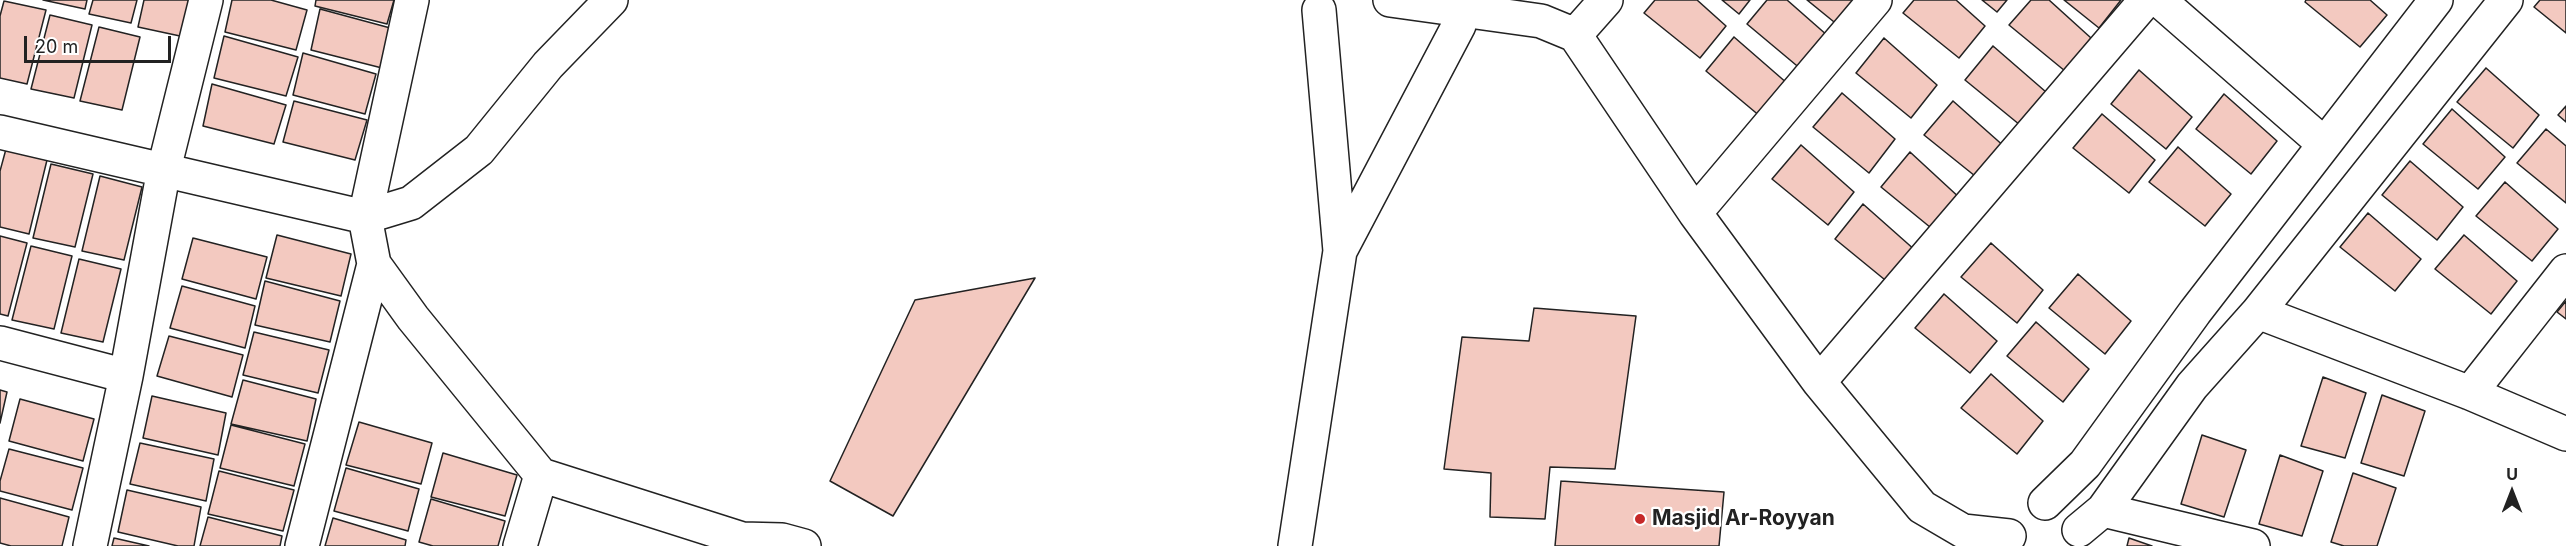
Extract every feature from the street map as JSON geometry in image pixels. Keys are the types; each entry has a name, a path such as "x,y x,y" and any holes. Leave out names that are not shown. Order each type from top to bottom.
{"street":[{"path":"90,546 126,376 164,169 206,0"},
{"path":"412,0 365,217 374,264 413,318 541,476 742,542 782,540 804,546"},
{"path":"0,132 365,217 411,203 480,150 548,65 611,0"},
{"path":"1390,0 1541,21 1579,30 1695,213 1820,382 1922,507 1963,531 1999,543 2017,516 2034,505 2045,503 2066,511 2087,528 2253,546"},
{"path":"1579,30 1606,0"},
{"path":"1695,213 1875,0"},
{"path":"1820,382 2146,0"},
{"path":"2159,0 2324,144"},
{"path":"2045,503 2085,464 2202,303 2436,0"},
{"path":"2087,528 2192,386 2258,312 2506,0"},
{"path":"1296,546 1340,252 1319,10"},
{"path":"1340,252 1459,25"},
{"path":"302,546 374,264"},
{"path":"2470,393 2566,271"},
{"path":"2258,312 2470,393 2566,434"},
{"path":"0,343 126,376"},
{"path":"520,546 541,476"}],"building":[{"path":"43,0 87,0 85,9"},
{"path":"93,0 137,0 131,23 89,14"},
{"path":"144,0 189,0 180,36 138,27"},
{"path":"232,0 271,0 307,10 296,50 225,32"},
{"path":"316,0 394,0 387,24 315,6"},
{"path":"1655,0 1697,0 1726,26 1700,58 1644,13"},
{"path":"1722,0 1750,0 1739,14"},
{"path":"1767,0 1787,0 1828,36 1802,70 1747,24"},
{"path":"1807,0 1860,0 1839,26"},
{"path":"1914,0 1956,0 1985,26 1959,58 1903,13"},
{"path":"1982,0 2007,0 1997,12"},
{"path":"2031,0 2049,0 2091,38 2065,71 2009,25"},
{"path":"2064,0 2121,0 2099,28"},
{"path":"2306,0 2370,0 2387,15 2360,47 2305,2"},
{"path":"2540,0 2566,0 2566,33 2534,7"},
{"path":"4,1 46,10 27,84 0,78 0,16"},
{"path":"320,9 394,29 382,68 311,50"},
{"path":"50,15 92,25 74,98 31,89"},
{"path":"99,27 140,37 122,110 80,101"},
{"path":"224,36 298,57 286,96 214,78"},
{"path":"1734,37 1788,84 1761,117 1706,71"},
{"path":"1884,38 1937,85 1911,118 1856,73"},
{"path":"1993,46 2046,92 2020,125 1965,80"},
{"path":"303,53 376,74 365,114 293,95"},
{"path":"2486,68 2539,115 2513,148 2457,102"},
{"path":"2139,70 2192,117 2166,149 2111,104"},
{"path":"212,84 286,105 274,144 203,126"},
{"path":"1842,93 1895,139 1869,173 1813,127"},
{"path":"2224,94 2277,141 2251,174 2196,129"},
{"path":"294,101 367,120 355,160 283,142"},
{"path":"1953,101 2006,148 1980,180 1924,135"},
{"path":"2566,106 2566,122 2558,115"},
{"path":"2452,109 2505,157 2478,189 2423,144"},
{"path":"2102,114 2155,160 2129,193 2073,148"},
{"path":"2546,129 2566,146 2566,203 2517,163"},
{"path":"1801,145 1854,192 1828,225 1772,179"},
{"path":"2178,147 2231,194 2205,226 2149,182"},
{"path":"6,149 47,160 29,234 0,227 0,171"},
{"path":"1910,152 1962,200 1936,232 1881,187"},
{"path":"2410,161 2463,207 2437,240 2382,195"},
{"path":"51,164 93,174 75,247 33,238"},
{"path":"100,176 142,187 124,260 82,251"},
{"path":"2505,182 2558,229 2532,261 2476,216"},
{"path":"1863,204 1916,251 1890,284 1835,239"},
{"path":"2368,213 2421,259 2395,291 2340,247"},
{"path":"277,235 351,254 341,296 266,278"},
{"path":"2464,235 2517,281 2491,314 2435,269"},
{"path":"0,236 27,243 8,316 0,314"},
{"path":"193,238 267,257 256,299 182,279"},
{"path":"1991,243 2043,290 2017,323 1961,277"},
{"path":"31,246 72,256 54,329 12,320"},
{"path":"79,259 121,269 103,342 61,333"},
{"path":"2078,274 2131,321 2105,354 2049,308"},
{"path":"1035,278 893,516 830,481 915,300"},
{"path":"265,281 340,301 330,342 255,325"},
{"path":"182,286 255,306 245,348 170,328"},
{"path":"1944,294 1997,341 1970,373 1915,328"},
{"path":"2566,301 2566,319 2557,312"},
{"path":"1534,308 1636,316 1615,469 1550,467 1545,519 1490,517 1491,473 1444,469 1462,337 1529,341"},
{"path":"2036,322 2089,369 2063,402 2007,356"},
{"path":"254,332 329,350 318,393 243,375"},
{"path":"169,336 243,355 232,397 157,376"},
{"path":"1991,374 2043,421 2017,454 1961,408"},
{"path":"2323,377 2366,393 2345,458 2301,446"},
{"path":"243,380 316,399 307,441 231,424"},
{"path":"0,390 7,392 0,423"},
{"path":"2382,395 2425,411 2404,476 2361,463"},
{"path":"152,396 226,413 218,455 143,438"},
{"path":"20,399 94,419 83,461 9,441"},
{"path":"359,422 432,443 421,484 346,465"},
{"path":"231,425 305,444 294,486 220,468"},
{"path":"2202,435 2246,450 2224,517 2181,504"},
{"path":"140,443 214,459 206,501 130,484"},
{"path":"9,449 83,468 72,510 0,491 0,481"},
{"path":"443,453 517,475 505,516 431,497"},
{"path":"2280,455 2323,471 2302,536 2259,524"},
{"path":"346,468 419,489 408,531 334,511"},
{"path":"219,471 294,490 283,531 208,514"},
{"path":"2353,473 2396,488 2377,546 2344,546 2331,542"},
{"name":"Masjid Ar-Royyan","path":"1561,481 1724,492 1719,546 1555,546"},
{"path":"127,490 201,507 194,546 178,546 118,532"},
{"path":"0,498 69,517 62,546 11,546 0,543"},
{"path":"431,499 505,521 498,546 433,546 419,542"},
{"path":"208,517 282,536 280,546 200,546"},
{"path":"333,518 406,540 405,546 325,546"},
{"path":"114,538 149,546 112,546"},
{"path":"2129,538 2152,546 2127,546"}],"place":[{"name":"Masjid Ar-Royyan","path":"1640,519"}]}
